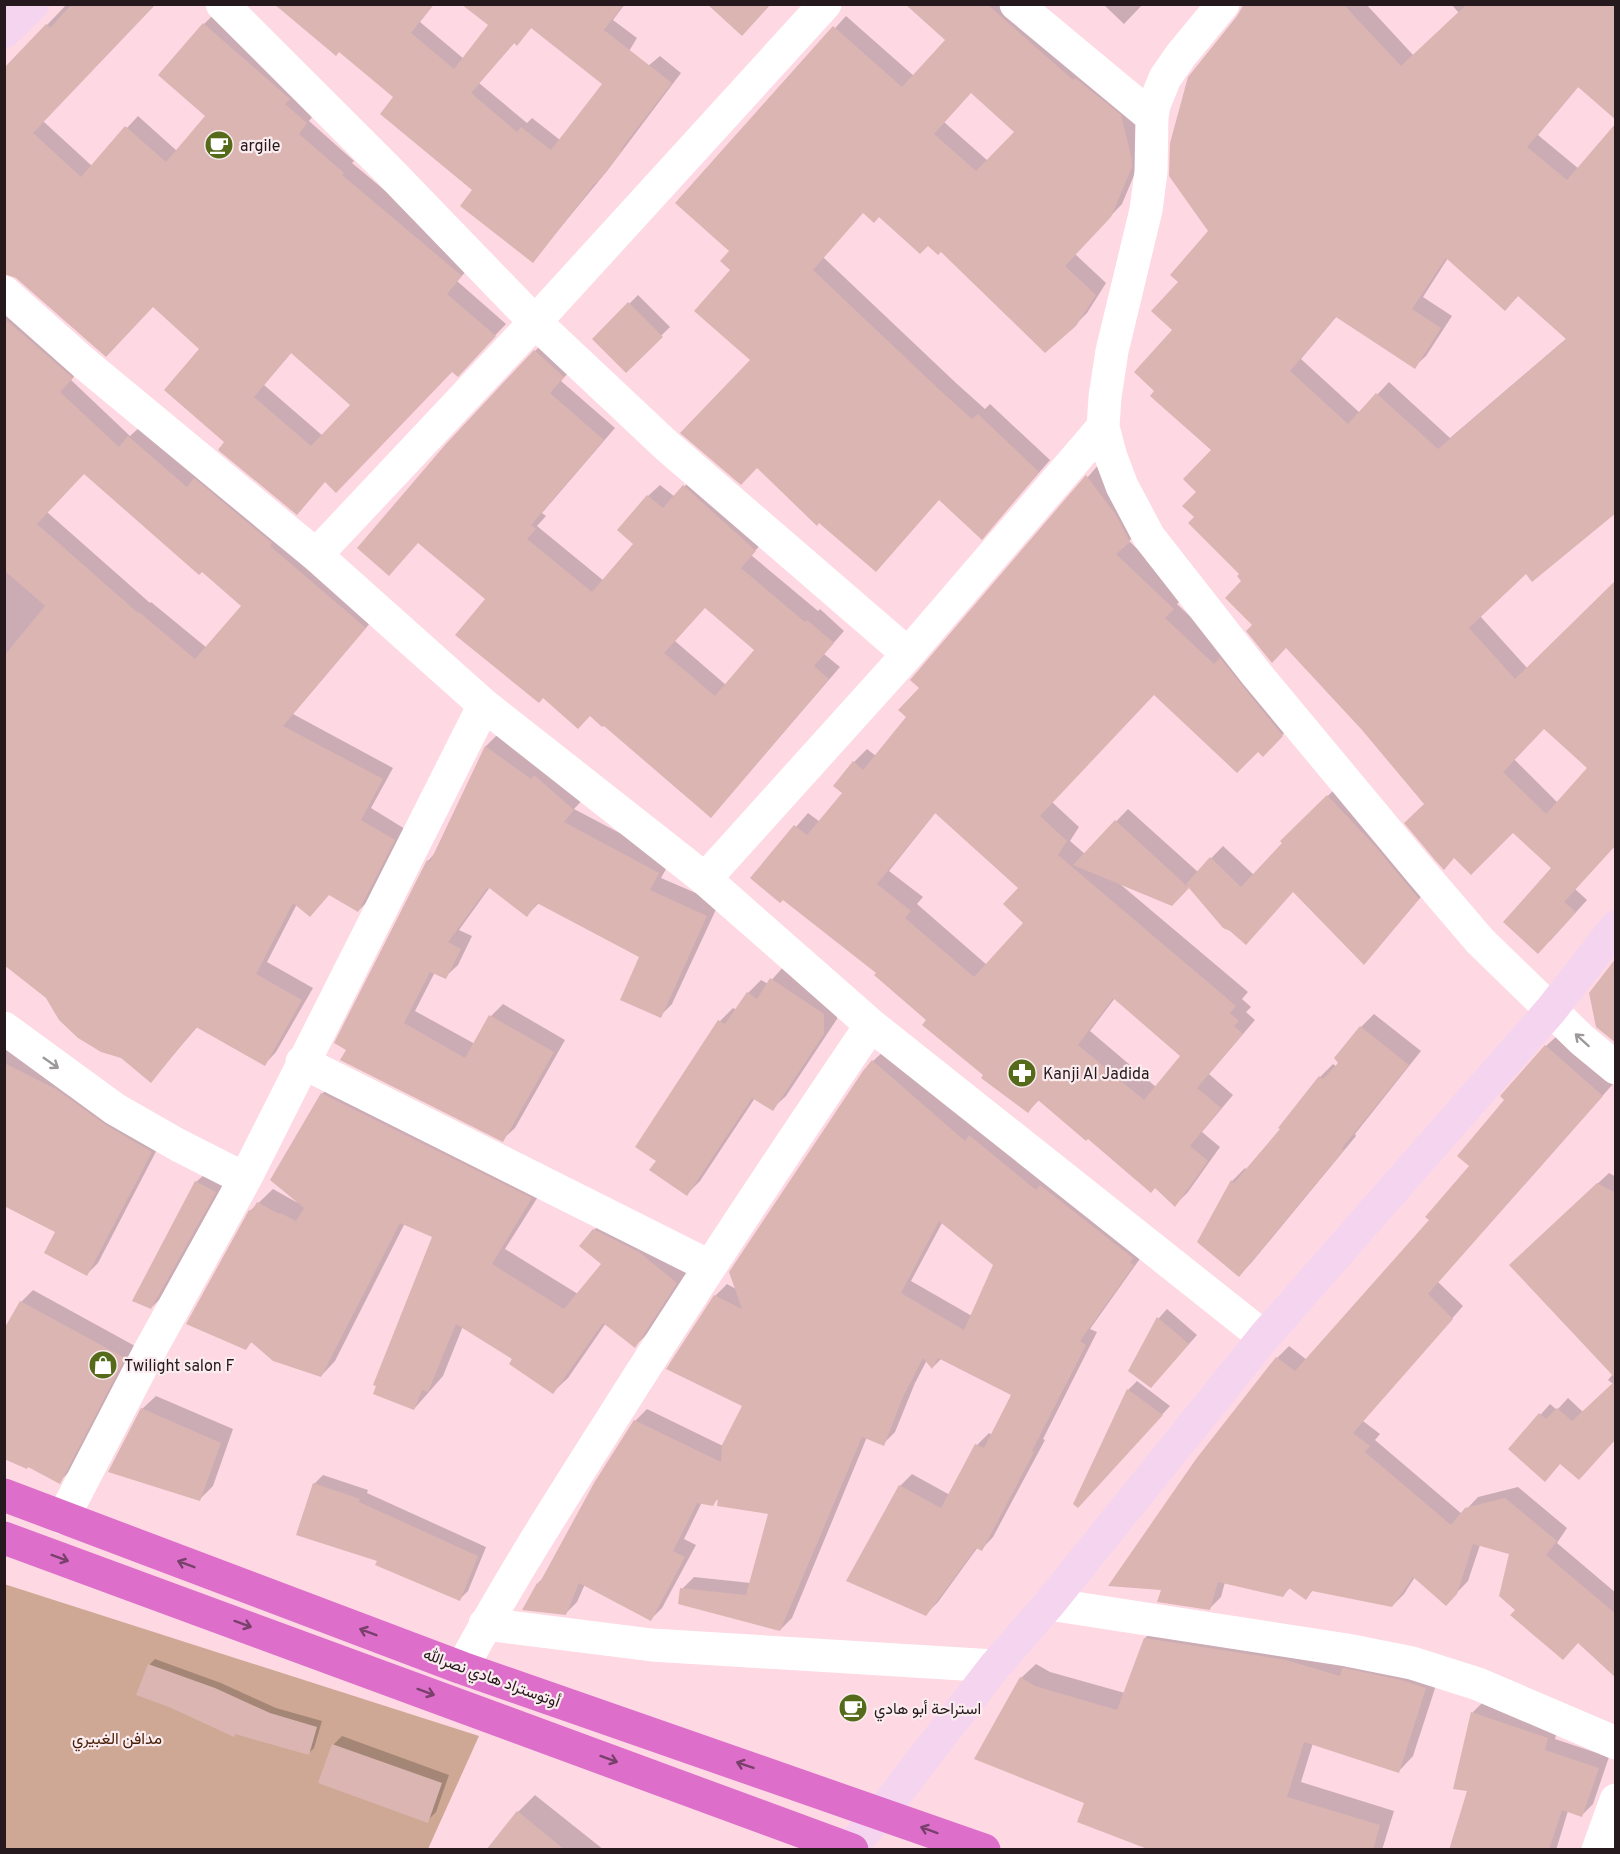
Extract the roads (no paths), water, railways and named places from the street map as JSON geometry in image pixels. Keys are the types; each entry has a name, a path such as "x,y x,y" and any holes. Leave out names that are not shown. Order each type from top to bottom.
{"highway":[{"name":"أوتوستراد هادي نصرالله","path":"4,1495 462,1668 881,1812 984,1850"},
{"path":"4,1538 850,1849"}],"street":[{"path":"4,32 33,4"},
{"path":"222,4 388,170 535,322 667,446 908,654"},
{"path":"316,555 535,322 825,4"},
{"path":"1016,4 1152,117"},
{"path":"1223,4 1165,78 1158,93 1152,117 1151,172 1146,210 1112,351 1105,397 1103,427 1111,457 1122,486 1149,537 1257,675 1480,941 1582,1040 1616,1068"},
{"path":"4,292 120,394 316,555 484,705 705,879 871,1025 1264,1337"},
{"path":"705,879 908,654 1103,427"},
{"path":"63,1518 148,1354 245,1179 484,705"},
{"path":"850,1849 995,1666 1049,1604 1264,1337 1551,1010 1616,927"},
{"path":"462,1668 485,1624 573,1480 709,1266 871,1025"},
{"path":"4,1028 115,1109 178,1145 245,1179"},
{"path":"302,1062 709,1266"},
{"path":"1049,1604 1347,1650 1412,1663 1478,1684 1616,1743"},
{"path":"485,1624 652,1645 995,1666"},
{"path":"1598,1850 1616,1800"}],"place":[{"name":"argile","path":"219,145"},
{"name":"Kanji Al Jadida","path":"1022,1073"},
{"name":"Twilight salon F","path":"103,1365"},
{"name":"استراحة أبو هادي","path":"853,1708"}],"park label":[{"name":"مدافن الغبيري","path":"117,1738"}]}
